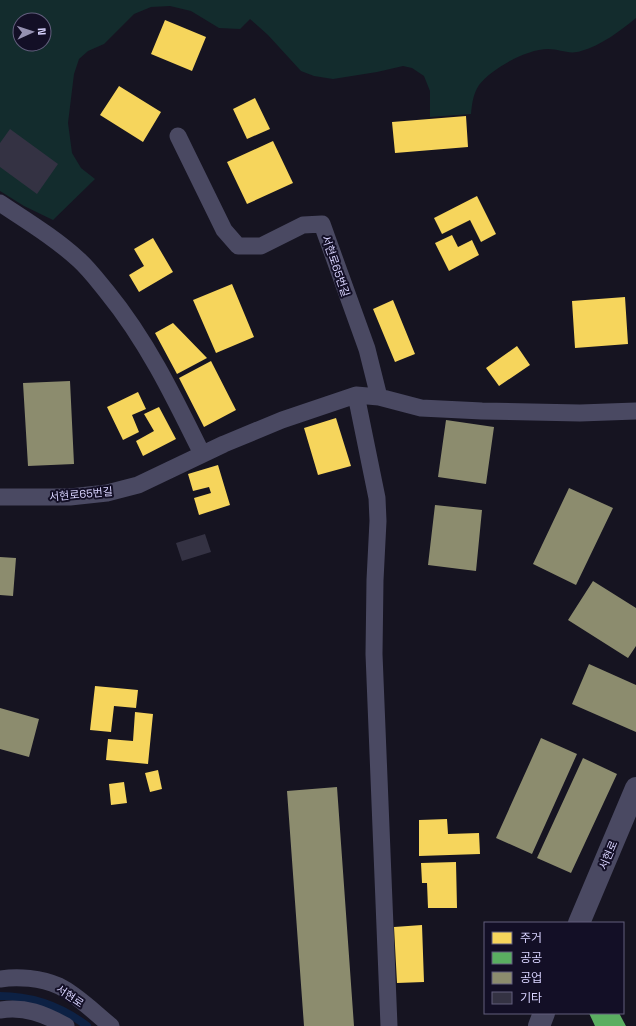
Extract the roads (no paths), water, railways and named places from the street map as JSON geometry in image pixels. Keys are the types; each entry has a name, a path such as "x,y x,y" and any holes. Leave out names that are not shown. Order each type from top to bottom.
{"street":[{"name":"서현로","path":"580,922 636,788"},
{"path":"539,1026 544,1014"}],"lane":[{"name":"서현로65번길","path":"178,136 224,230 238,246 261,246 303,225 322,224 367,350 378,397"},
{"path":"0,203 42,230 80,260 127,317 162,375 202,454"},
{"name":"서현로65번길","path":"0,497 70,497 108,493 138,485 202,454 282,420 356,395 378,397 421,408 533,413 636,411"},
{"path":"356,395 377,498 378,521 375,580 374,654 389,1026"},
{"name":"서현로","path":"0,979 12,977 34,979 58,986 111,1026"},
{"path":"0,1010 26,1009 44,1014 66,1026"}],"waterway":[{"path":"0,996 35,1000 57,1008 87,1026"}]}
